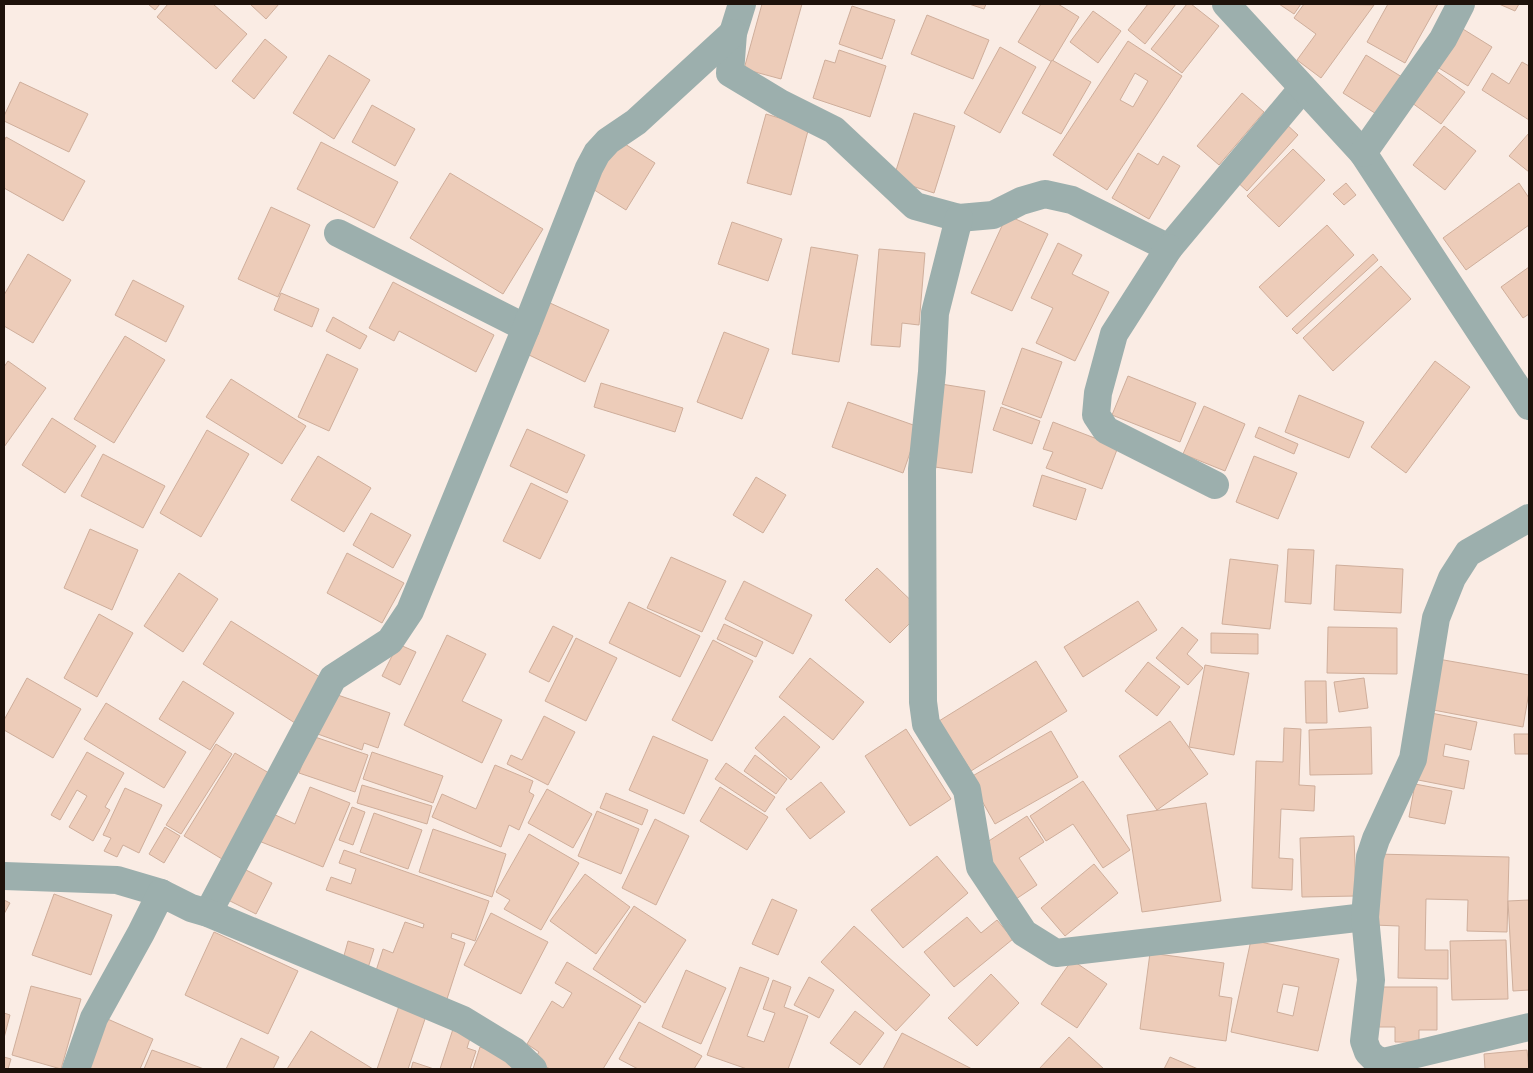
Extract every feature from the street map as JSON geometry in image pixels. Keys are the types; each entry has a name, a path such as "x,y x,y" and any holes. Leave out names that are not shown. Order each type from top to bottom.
{"street":[{"path":"742,4 733,33 730,73 780,103 834,130 915,206 958,218 993,215 1021,201 1045,194 1072,200 1169,248"},
{"path":"1226,4 1302,89 1363,153 1529,406"},
{"path":"1363,153 1442,39 1461,4"},
{"path":"208,913 334,678 390,641 410,611 597,153 608,141 636,122 733,33"},
{"path":"1215,485 1106,430 1096,415 1098,394 1114,334 1169,248 1302,89"},
{"path":"958,218 935,313 932,372 922,469 923,702 926,724 967,790 980,867 1024,933 1056,953 1365,917"},
{"path":"338,233 526,328"},
{"path":"1529,518 1468,553 1452,578 1436,618 1413,759 1370,857 1365,917 1371,980 1364,1041 1368,1052 1374,1058 1383,1062 1529,1027"},
{"path":"4,876 117,880 160,893 191,908 208,913 463,1020 514,1051 533,1069"},
{"path":"76,1069 94,1018 141,933 160,893"},
{"path":"1399,1069 1444,1048"}],"building":[{"path":"148,4 160,4 155,10"},
{"path":"168,4 213,4 247,34 216,69 157,17"},
{"path":"250,4 279,4 266,19"},
{"path":"762,4 802,4 781,79 744,69"},
{"path":"969,4 986,4 984,9"},
{"path":"1041,4 1058,4 1079,17 1052,62 1018,42"},
{"path":"1148,4 1176,4 1145,44 1128,30"},
{"path":"1187,4 1191,4 1219,26 1182,73 1151,49"},
{"path":"1279,4 1301,4 1294,14"},
{"path":"1304,4 1374,5 1321,78 1297,60 1316,34 1294,18"},
{"path":"1388,4 1438,4 1405,63 1367,42"},
{"path":"1499,4 1519,4 1515,11"},
{"path":"852,6 895,20 882,59 839,44"},
{"path":"1093,11 1121,31 1098,63 1070,42"},
{"path":"927,15 989,40 973,79 911,54"},
{"path":"1458,26 1492,47 1468,86 1434,65"},
{"path":"265,39 287,57 254,99 232,81"},
{"path":"1128,41 1182,76 1107,190 1053,155","holes":["1135,73 1148,81 1133,107 1120,100"]},
{"path":"1000,47 1036,67 1000,133 964,113"},
{"path":"839,50 886,66 870,117 813,98 825,60 835,63"},
{"path":"329,55 370,80 334,139 293,113"},
{"path":"1366,55 1402,77 1378,115 1343,93"},
{"path":"1052,60 1091,82 1061,134 1022,113"},
{"path":"1522,62 1529,66 1529,120 1482,90 1492,73 1509,84"},
{"path":"1432,68 1465,92 1441,124 1408,100"},
{"path":"20,82 88,114 69,152 4,121 4,116"},
{"path":"1242,93 1264,112 1219,165 1197,146"},
{"path":"372,105 415,129 395,166 352,142"},
{"path":"914,113 955,126 934,193 893,180"},
{"path":"766,114 809,127 791,195 747,183"},
{"path":"1284,122 1298,135 1247,191 1233,178"},
{"path":"1444,126 1476,151 1445,190 1413,165"},
{"path":"1529,133 1529,172 1509,156"},
{"path":"6,137 85,181 63,221 4,188 4,142"},
{"path":"617,139 655,163 626,210 588,186"},
{"path":"321,142 398,182 374,228 297,189"},
{"path":"1293,149 1325,180 1279,227 1247,196"},
{"path":"1138,153 1158,165 1163,156 1180,166 1149,219 1112,198"},
{"path":"450,173 543,229 503,294 410,238"},
{"path":"1346,183 1356,195 1344,205 1333,194"},
{"path":"1519,183 1529,198 1529,225 1466,270 1443,238"},
{"path":"271,207 310,225 278,297 238,279"},
{"path":"1007,215 1048,234 1012,311 971,293"},
{"path":"732,222 782,239 768,281 718,264"},
{"path":"1327,225 1354,255 1287,317 1259,287"},
{"path":"1058,243 1082,255 1072,274 1109,292 1075,361 1036,343 1053,308 1031,298"},
{"path":"811,247 858,255 839,362 792,354"},
{"path":"879,249 925,253 919,325 902,323 900,347 871,345"},
{"path":"28,254 71,280 33,343 4,326 4,295"},
{"path":"1373,254 1378,260 1297,334 1292,329"},
{"path":"1381,266 1411,299 1333,371 1303,338"},
{"path":"1529,267 1529,314 1523,318 1501,287"},
{"path":"133,280 184,306 166,342 115,315"},
{"path":"393,282 494,335 476,372 399,331 394,341 369,328"},
{"path":"281,293 319,309 312,327 274,310"},
{"path":"550,303 609,330 585,382 527,354"},
{"path":"333,317 367,336 360,349 326,331"},
{"path":"724,332 769,349 742,419 697,402"},
{"path":"125,336 165,360 114,443 74,419"},
{"path":"1022,348 1062,362 1041,418 1002,404"},
{"path":"327,354 358,369 329,431 298,417"},
{"path":"8,361 46,388 4,447 4,367"},
{"path":"1435,361 1470,387 1406,473 1371,447"},
{"path":"1128,376 1196,403 1180,442 1112,415"},
{"path":"231,379 306,426 282,464 206,417"},
{"path":"601,383 683,408 675,432 594,407"},
{"path":"941,384 985,391 972,473 929,466"},
{"path":"1299,395 1364,422 1349,458 1285,432"},
{"path":"848,402 919,427 903,473 832,447"},
{"path":"1204,406 1245,424 1225,471 1183,454"},
{"path":"1001,407 1040,421 1032,444 993,430"},
{"path":"52,418 96,446 65,493 22,465"},
{"path":"1053,422 1118,447 1102,489 1046,468 1053,452 1043,449"},
{"path":"1259,427 1298,444 1294,454 1255,437"},
{"path":"527,429 585,455 567,493 510,466"},
{"path":"207,430 249,454 201,537 160,513"},
{"path":"103,454 165,486 143,528 81,496"},
{"path":"318,456 371,488 344,532 291,500"},
{"path":"1254,456 1297,473 1278,519 1236,502"},
{"path":"1042,475 1086,489 1076,520 1033,506"},
{"path":"756,477 786,495 763,533 733,515"},
{"path":"531,483 568,501 540,559 503,541"},
{"path":"371,513 411,535 393,568 353,545"},
{"path":"90,529 138,550 112,610 64,588"},
{"path":"1288,549 1314,550 1311,604 1285,602"},
{"path":"347,553 404,583 382,623 327,593"},
{"path":"671,557 726,581 702,632 647,608"},
{"path":"1230,559 1278,565 1270,629 1222,624"},
{"path":"1336,565 1403,569 1401,613 1334,610"},
{"path":"877,568 922,611 890,643 845,600"},
{"path":"179,573 218,599 183,652 144,626"},
{"path":"744,581 812,615 793,654 725,619"},
{"path":"1138,601 1157,630 1083,677 1064,647"},
{"path":"629,602 700,636 680,677 609,643"},
{"path":"99,614 133,633 97,697 64,678"},
{"path":"231,621 323,679 295,723 203,664"},
{"path":"724,624 763,642 756,657 717,639"},
{"path":"553,626 573,636 549,682 529,672"},
{"path":"1182,627 1198,640 1187,654 1203,668 1188,685 1156,658"},
{"path":"1328,627 1397,628 1397,674 1327,673"},
{"path":"1211,633 1258,634 1258,654 1211,653"},
{"path":"447,635 486,654 462,701 502,720 482,763 404,725"},
{"path":"576,638 617,658 586,721 545,701"},
{"path":"713,640 753,661 712,741 672,720"},
{"path":"398,644 416,652 400,685 382,676"},
{"path":"810,658 864,702 833,740 779,697"},
{"path":"1438,659 1529,675 1529,692 1523,727 1428,709"},
{"path":"1036,661 1067,711 971,771 939,721"},
{"path":"1148,662 1180,687 1157,716 1125,691"},
{"path":"1205,665 1249,673 1234,755 1189,747"},
{"path":"27,678 81,709 53,758 4,730 4,720"},
{"path":"1364,678 1368,708 1339,712 1334,682"},
{"path":"183,681 234,713 210,750 159,719"},
{"path":"1305,681 1326,681 1327,723 1306,723"},
{"path":"329,692 390,713 378,748 364,743 362,750 315,733"},
{"path":"106,703 186,752 164,788 84,739"},
{"path":"1426,712 1477,722 1471,750 1445,744 1443,756 1469,761 1464,789 1413,779"},
{"path":"544,716 575,732 548,785 507,764 511,755 522,760"},
{"path":"784,716 820,747 791,780 755,748"},
{"path":"1170,721 1208,774 1157,810 1119,756"},
{"path":"1371,727 1372,774 1310,775 1309,730"},
{"path":"1284,728 1301,729 1299,785 1315,786 1314,811 1281,809 1279,858 1293,859 1292,890 1252,888 1256,761 1283,762"},
{"path":"906,729 951,799 910,826 865,756"},
{"path":"1051,731 1078,777 995,824 969,778"},
{"path":"1514,734 1529,734 1529,754 1515,754"},
{"path":"312,736 368,755 355,792 299,773"},
{"path":"653,736 708,760 684,814 629,790"},
{"path":"216,744 232,754 181,834 166,825"},
{"path":"87,752 124,773 105,807 110,810 93,841 69,827 87,796 77,790 60,820 51,815"},
{"path":"372,752 443,776 433,803 363,779"},
{"path":"235,753 274,776 222,859 184,836"},
{"path":"755,755 787,779 776,794 744,771"},
{"path":"726,763 775,797 765,812 715,779"},
{"path":"495,765 533,781 529,792 534,795 519,830 509,825 501,847 432,817 442,794 476,809"},
{"path":"1083,781 1130,850 1103,868 1073,824 1046,841 1030,816"},
{"path":"821,782 845,812 810,839 786,809"},
{"path":"1415,784 1452,791 1445,824 1409,817"},
{"path":"362,785 432,806 427,824 357,803"},
{"path":"310,787 350,803 323,867 259,841 271,813 295,824"},
{"path":"720,787 768,817 747,850 700,821"},
{"path":"125,788 162,805 139,853 123,845 117,857 104,851 111,838 103,835"},
{"path":"547,789 592,814 573,848 528,823"},
{"path":"606,793 648,810 642,825 600,808"},
{"path":"1206,803 1221,901 1142,912 1127,815"},
{"path":"352,807 365,812 353,845 339,840"},
{"path":"597,811 639,829 621,874 578,856"},
{"path":"374,813 422,830 408,869 360,852"},
{"path":"1027,816 1044,842 1019,858 1037,885 1013,901 978,848"},
{"path":"655,819 689,836 656,905 622,888"},
{"path":"165,827 180,836 164,863 149,854"},
{"path":"433,829 506,854 492,897 419,872"},
{"path":"529,834 579,863 541,930 504,909 510,900 496,892"},
{"path":"1354,836 1356,896 1302,897 1300,838"},
{"path":"344,850 489,901 475,941 452,933 451,938 465,943 446,1002 374,977 383,949 393,953 405,922 423,928 424,924 326,890 331,877 351,884 356,869 339,863"},
{"path":"1375,854 1509,857 1507,932 1467,931 1468,900 1426,899 1425,950 1448,950 1448,979 1398,978 1399,926 1374,925"},
{"path":"937,856 968,893 903,948 871,910"},
{"path":"1094,864 1118,893 1065,936 1041,908"},
{"path":"238,866 272,883 256,914 222,897"},
{"path":"585,874 630,907 596,954 550,921"},
{"path":"54,894 112,915 91,975 32,955"},
{"path":"772,899 797,910 778,955 752,944"},
{"path":"4,900 10,903 4,914"},
{"path":"1529,900 1529,990 1513,991 1508,901"},
{"path":"634,906 686,940 645,1003 593,969"},
{"path":"491,913 548,942 521,994 464,965"},
{"path":"967,917 981,933 997,920 1013,939 954,987 924,952"},
{"path":"854,926 930,995 896,1031 821,962"},
{"path":"214,932 298,971 268,1034 185,995"},
{"path":"1251,940 1339,959 1318,1051 1231,1032","holes":["1283,984 1299,987 1293,1016 1277,1012"]},
{"path":"1506,940 1508,999 1452,1000 1450,941"},
{"path":"348,941 374,949 367,971 342,963"},
{"path":"1150,953 1224,963 1219,996 1232,998 1226,1041 1140,1029"},
{"path":"1072,960 1107,984 1077,1028 1041,1004"},
{"path":"567,962 641,1006 603,1069 550,1069 534,1060 539,1052 527,1044 552,1001 563,1008 572,993 555,983"},
{"path":"740,967 769,978 747,1036 764,1042 775,1013 763,1009 773,980 791,987 784,1007 808,1016 788,1069 747,1069 707,1055"},
{"path":"686,970 726,988 701,1044 662,1027"},
{"path":"991,974 1019,1003 977,1046 948,1018"},
{"path":"809,977 834,990 819,1018 794,1005"},
{"path":"31,986 81,999 61,1069 12,1055"},
{"path":"1379,987 1437,987 1437,1030 1419,1030 1419,1042 1395,1042 1395,1027 1379,1027"},
{"path":"399,1006 426,1016 408,1069 377,1069"},
{"path":"855,1011 884,1033 860,1065 830,1043"},
{"path":"4,1013 10,1015 4,1038"},
{"path":"103,1017 153,1039 140,1069 79,1069"},
{"path":"639,1022 702,1056 694,1069 638,1069 619,1059"},
{"path":"453,1029 471,1035 467,1048 476,1051 470,1069 440,1069"},
{"path":"311,1031 373,1069 287,1069"},
{"path":"902,1033 972,1069 883,1069"},
{"path":"1069,1037 1104,1069 1039,1069"},
{"path":"241,1038 279,1057 273,1069 226,1069"},
{"path":"480,1047 517,1060 514,1069 473,1069"},
{"path":"152,1050 204,1069 144,1069"},
{"path":"1527,1050 1529,1069 1485,1069 1484,1054"},
{"path":"4,1057 11,1059 8,1069 4,1069"},
{"path":"1170,1057 1198,1069 1164,1069"},
{"path":"413,1062 434,1069 411,1069"}]}
